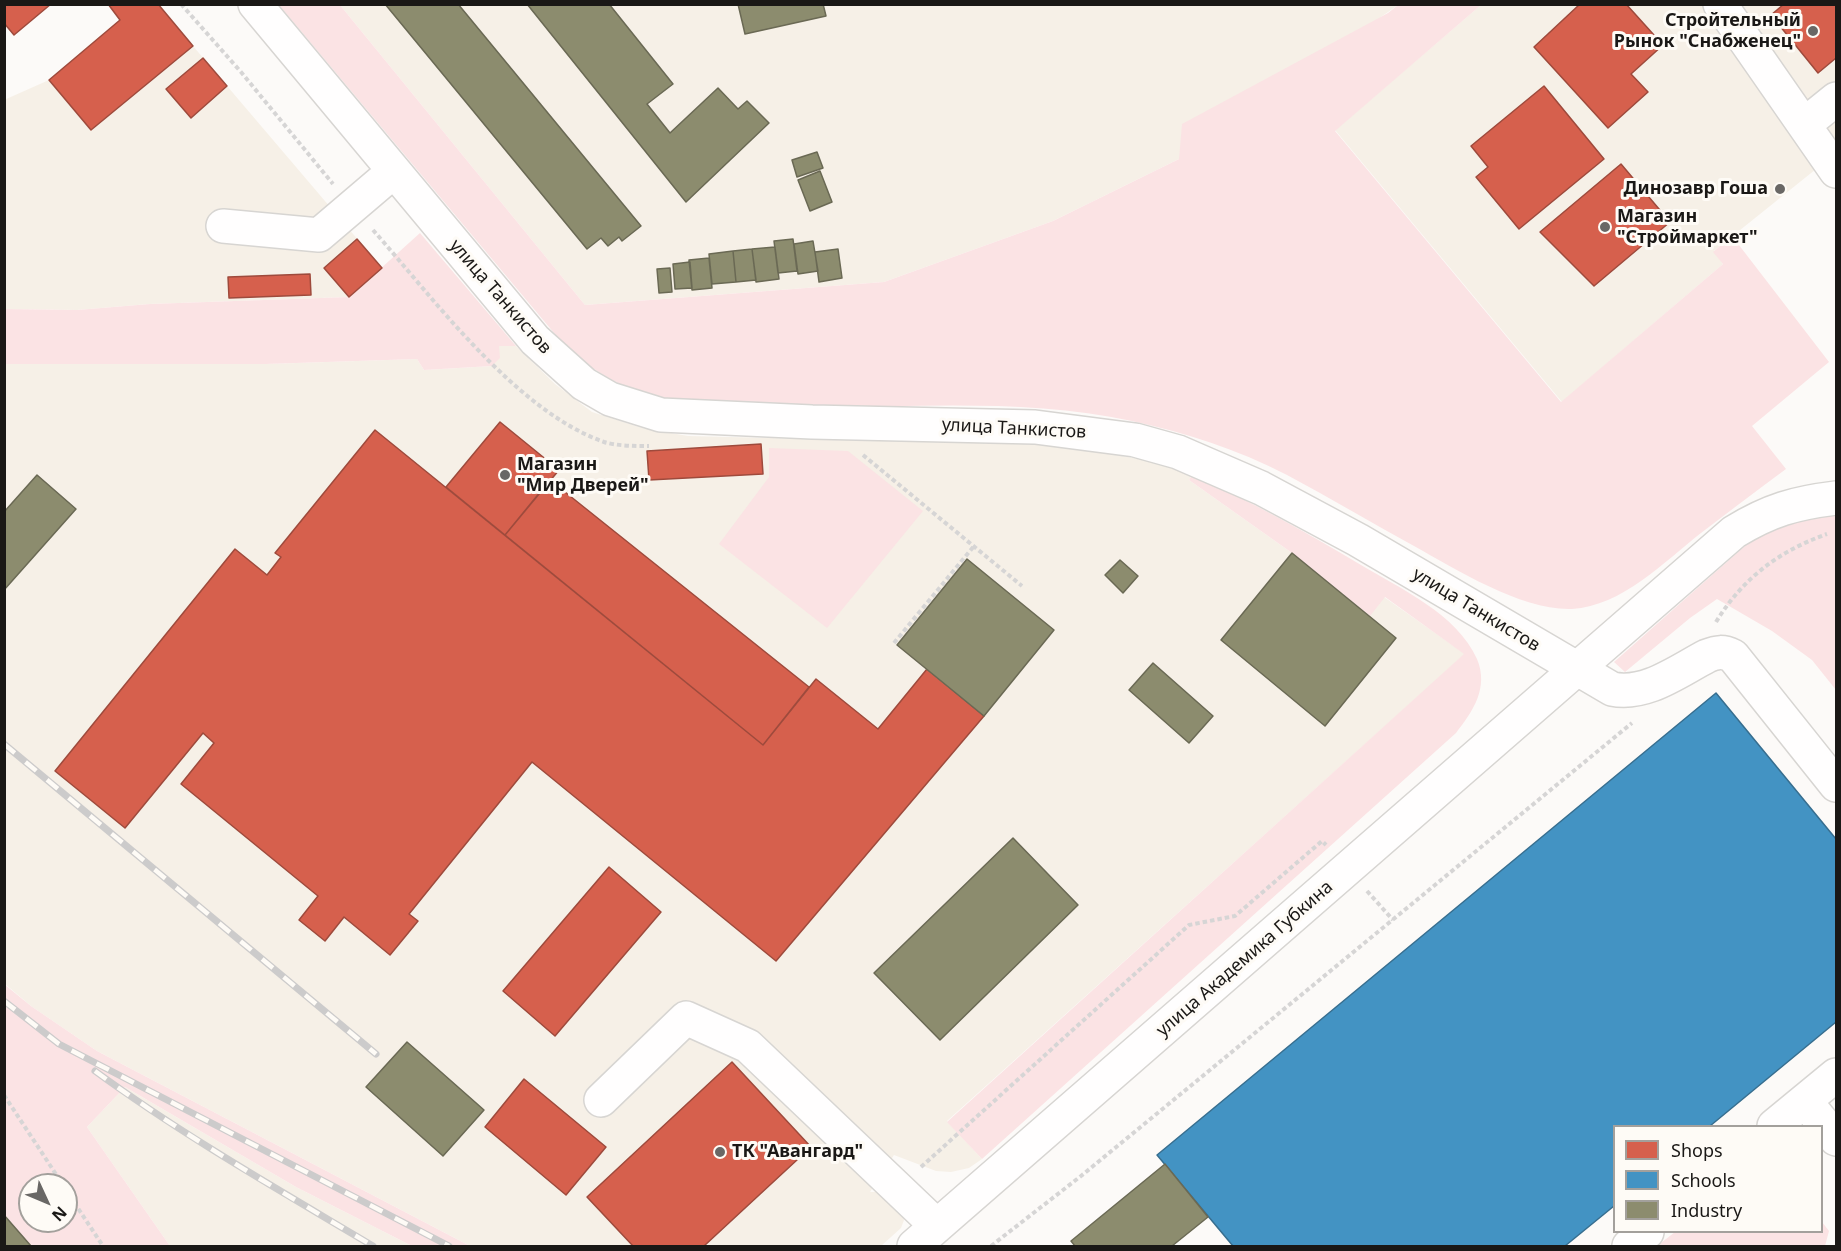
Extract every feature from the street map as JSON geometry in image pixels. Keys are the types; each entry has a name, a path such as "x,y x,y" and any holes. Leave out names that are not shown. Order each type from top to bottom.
{"street":[{"name":"улица Танкистов","path":"255,4 535,340 584,384 610,399 661,415 716,419 1035,427 1124,438 1178,452 1261,488 1358,540 1575,670 1612,689 1629,693 1717,652 1732,656 1836,785"},
{"path":"1720,4 1836,171"},
{"path":"1805,124 1836,99"},
{"path":"223,226 319,235 393,172"},
{"path":"1575,670 1734,532 1764,513 1798,502 1836,498"},
{"name":"улица Академика Губкина","path":"926,1236 1575,670"},
{"path":"601,1100 686,1018 748,1046 897,1188 926,1236"},
{"path":"1775,1125 1836,1075"},
{"path":"1805,1101 1836,1139"},
{"path":"1629,1246 1646,1233"}],"path":[{"path":"181,4 241,72 352,207 471,340 512,382 556,418 605,442 659,446"},
{"path":"862,454 1022,586"},
{"path":"1689,665 1731,597 1746,580 1772,560 1804,542 1836,530"},
{"path":"894,643 974,546"},
{"path":"991,1246 1632,722"},
{"path":"897,1188 1189,925 1235,916 1322,841 1392,920"},
{"path":"4,1095 55,1173"},
{"path":"78,1208 103,1246"}],"shaded area":[{"path":"279,5 340,5 585,305 884,282 1053,221 1179,159 1182,124 1388,13 1398,5 1481,5 1335,131 1561,402 1723,264 1713,252 1732,236 1829,362 1752,426 1786,469 1625,591 1590,606 1572,609 1553,608 1512,596 1470,577 1303,484 1249,457 1192,437 1132,421 1086,413 992,406 803,407 686,404 663,400 625,387 570,352"},
{"path":"340,5 1398,5 1179,159 1053,221 884,282 585,305"},
{"path":"1481,5 1836,5 1836,153 1714,251 1723,264 1562,402 1335,130"},
{"path":"193,46 382,268 349,297 150,304 77,310 5,309 4,100 49,80 91,130"},
{"path":"420,233 516,346 499,346 500,358 492,366 424,370 417,359 266,364 5,364 5,309 77,310 150,304 349,297"},
{"path":"499,346 516,346 555,384 592,412 642,428 688,436 1064,445 1154,462 1192,475 1189,480 1292,553 1369,616 1384,597 1465,654 947,1121 982,1159 969,1168 951,1172 936,1171 894,1155 870,1192 883,1192 903,1210 904,1220 901,1228 881,1246 470,1246 97,1051 31,1006 5,984 4,364 266,364 417,359 424,370 492,366","holes":["376,430 763,745 816,679 878,729 927,669 984,716 776,961 532,762 409,914 417,921 390,955 344,917 325,940 318,896 181,784 214,743 203,733 125,828 55,771 235,549 267,575 281,557 275,552"]},
{"path":"769,448 848,451 923,511 827,628 719,544 769,477"},
{"path":"1192,475 1236,495 1299,529 1427,604 1456,629 1468,643 1477,659 1481,680 1477,699 1456,733 982,1159 947,1122 1464,654 1385,597 1370,616 1292,553 1189,480"},
{"path":"1836,515 1836,690 1812,660 1772,631 1717,599 1690,618 1625,672 1614,662 1746,545 1773,529 1793,521"},
{"path":"4,984 31,1006 97,1051 470,1246 412,1246 296,1187 125,1087 87,1127 170,1246 31,1246 20,1233 78,1233 78,1173 18,1173 18,1230 5,1215"},
{"path":"125,1087 296,1187 412,1246 170,1246 87,1127"},
{"path":"1823,1223 1829,1231 1825,1246 1657,1246 1674,1233 1823,1233"}],"building: Shops":[{"path":"4,4 51,4 14,35 4,23"},
{"path":"108,4 158,4 193,46 91,130 49,80 120,20"},
{"path":"1580,4 1626,4 1663,45 1631,74 1648,92 1608,128 1534,47"},
{"path":"1784,4 1836,4 1836,58 1818,73 1771,15"},
{"path":"203,58 227,86 191,118 166,89"},
{"path":"1544,86 1604,159 1519,229 1476,177 1488,167 1471,146"},
{"name":"Магазин \"Строймаркет\"","path":"1621,164 1670,222 1594,286 1540,232"},
{"path":"357,239 382,268 349,297 324,268"},
{"path":"310,274 311,295 229,298 228,277"},
{"name":"Магазин \"Мир Дверей\"","path":"500,422 559,470 505,535 446,487"},
{"path":"375,430 763,745 816,679 878,729 927,669 984,716 776,961 532,762 409,914 418,921 390,955 344,917 325,941 299,920 318,896 181,784 214,743 203,733 125,828 55,771 235,549 267,575 281,557 275,553"},
{"path":"761,444 763,474 649,480 647,451"},
{"path":"550,480 809,687 763,745 505,535"},
{"path":"609,867 661,912 555,1036 503,991"},
{"name":"ТК \"Авангард\"","path":"732,1062 811,1147 704,1246 633,1246 587,1197"},
{"path":"524,1079 606,1147 566,1195 485,1127"}],"building: Schools":[{"path":"1716,693 1836,839 1836,1022 1711,1125 1613,1125 1613,1207 1565,1246 1233,1246 1157,1155"}],"building: Industry":[{"path":"385,4 458,4 641,226 622,241 619,237 608,246 601,238 587,249"},
{"path":"527,4 609,4 673,84 647,104 670,133 718,88 738,109 747,101 769,123 686,202"},
{"path":"738,4 823,4 826,16 745,34"},
{"path":"817,152 823,168 797,177 792,160"},
{"path":"820,171 832,202 810,211 798,180"},
{"path":"793,239 797,271 778,273 774,241"},
{"path":"813,241 818,271 798,274 794,244"},
{"path":"775,247 779,279 756,282 752,249"},
{"path":"752,249 756,280 736,282 733,251"},
{"path":"838,249 842,278 819,282 815,252"},
{"path":"733,251 736,282 712,284 709,254"},
{"path":"709,258 712,288 692,290 689,260"},
{"path":"690,262 692,288 675,289 673,264"},
{"path":"670,268 672,292 659,293 657,269"},
{"path":"37,475 76,509 4,590 4,512"},
{"path":"1292,553 1396,638 1325,726 1221,640"},
{"path":"967,559 1054,630 984,716 897,645"},
{"path":"1120,560 1138,576 1123,593 1105,575"},
{"path":"1153,663 1213,716 1189,743 1129,690"},
{"path":"1013,838 1078,905 940,1040 874,973"},
{"path":"407,1042 484,1110 443,1156 366,1087"},
{"path":"1165,1164 1208,1217 1172,1246 1075,1246 1071,1241"},
{"path":"4,1215 31,1246 4,1246"}],"railway":[{"path":"4,744 376,1054"},
{"path":"4,1001 59,1044 449,1246"},
{"path":"95,1071 197,1140 373,1246"}],"place":[{"name":"Стройтельный Рынок \"Снабженец\"","path":"1813,31"},
{"name":"Динозавр Гоша","path":"1780,189"},
{"name":"Магазин \"Строймаркет\"","path":"1605,227"},
{"name":"Магазин \"Мир Дверей\"","path":"505,475"},
{"name":"ТК \"Авангард\"","path":"720,1152"}]}
